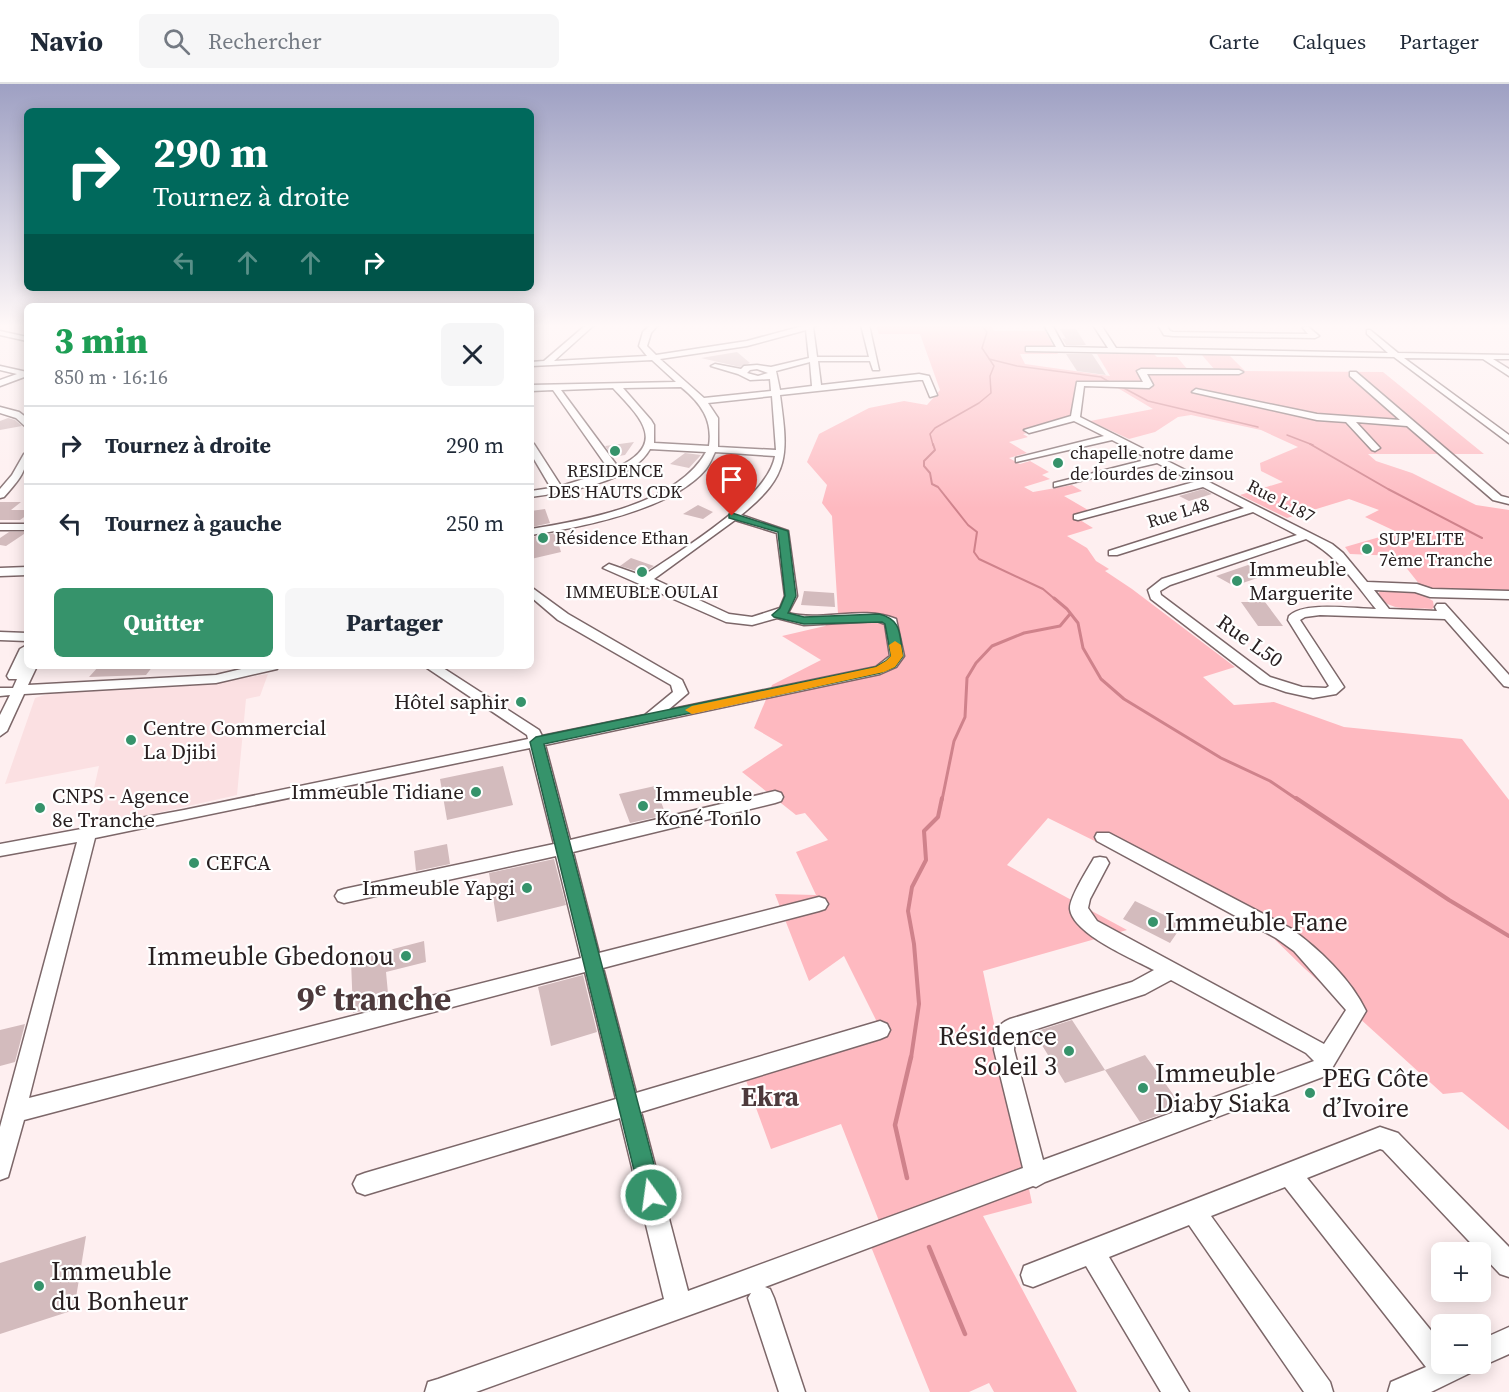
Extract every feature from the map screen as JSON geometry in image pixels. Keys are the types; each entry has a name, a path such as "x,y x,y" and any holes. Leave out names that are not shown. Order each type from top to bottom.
{"street":[{"path":"534,388 614,386"},
{"path":"534,494 594,481 616,472 642,455 650,446 649,424 616,386"},
{"path":"534,531 607,517 657,499 696,474 712,450 713,417 702,401 684,386"},
{"path":"645,580 732,516 768,485 779,463 780,453 775,386"},
{"path":"702,401 832,386"},
{"path":"929,386 933,395"},
{"path":"1029,430 1075,418 1080,386"},
{"path":"1367,386 1497,498 1509,501"},
{"path":"1437,386 1509,440"},
{"path":"555,387 616,472"},
{"path":"1196,392 1310,416 1350,421 1411,423"},
{"path":"0,410 15,413 24,419"},
{"path":"0,418 24,410"},
{"name":"Rue L187","path":"1075,418 1334,550 1384,611"},
{"path":"1350,421 1375,448"},
{"path":"1020,460 1113,437"},
{"path":"650,446 780,453"},
{"path":"534,451 558,490"},
{"path":"1058,485 1158,460"},
{"path":"0,495 17,476 24,462"},
{"path":"1078,516 1204,483"},
{"name":"Rue L48","path":"1113,553 1255,508"},
{"path":"609,568 645,580 726,618 752,621 778,615 785,610 791,596 782,531 732,516"},
{"path":"0,526 24,527"},
{"name":"Rue L50","path":"1308,535 1166,582 1154,590 1155,596 1265,680 1279,686 1316,694 1327,694 1337,687 1294,620 1295,616 1309,612 1384,611 1446,615"},
{"path":"0,572 24,571"},
{"path":"1364,586 1418,588 1430,593 1509,595"},
{"path":"1430,593 1446,615 1509,683"},
{"path":"534,594 562,617 677,683 681,693 646,720"},
{"path":"0,850 184,816 880,670 891,664 897,656 891,622 886,619 879,617 804,621 778,615"},
{"path":"0,636 24,637"},
{"path":"0,709 24,656"},
{"path":"0,731 9,691 27,669"},
{"path":"9,691 216,679 259,669"},
{"path":"436,669 532,731 679,1307"},
{"path":"344,896 563,848 775,797"},
{"path":"0,1169 88,832"},
{"path":"438,1392 679,1307 1317,1070 1327,1060 1356,1011 1355,1007 1301,946 1283,933 1103,837"},
{"path":"1100,862 1081,899 1079,909 1090,926 1313,1047 1327,1060"},
{"path":"15,1112 819,904"},
{"path":"1036,1176 1004,1050 1005,1033 1010,1028 1138,988 1172,970"},
{"path":"365,1184 880,1030"},
{"path":"1033,1275 1385,1138 1509,1265"},
{"path":"1289,1174 1431,1340"},
{"path":"1193,1211 1320,1392"},
{"path":"1091,1251 1176,1392"},
{"path":"761,1298 792,1392"},
{"path":"1491,1349 1509,1341"},
{"path":"1401,1392 1439,1374"}],"shaded area":[{"path":"939,386 1081,386 1076,415 1072,422 1023,434 1028,437 1009,442 1027,453 1009,458 1020,464 1030,461 1049,472 1042,475 1050,479 1024,487 1033,492 1072,485 1082,491 1064,496 1088,510 1072,515 1093,528 1067,536 1087,548 1096,561 1109,569 1105,571 1235,667 1203,677 1234,705 1274,702 1344,727 1462,739 1509,800 1509,1130 1462,1092 1443,1094 1304,968 1255,920 1048,818 1007,865 1127,930 983,971 1032,1203 983,1216 1077,1392 994,1392 989,1383 969,1392 930,1392 863,1227 879,1221 841,1124 771,1149 740,1064 877,1022 844,956 809,981 775,894 816,895 796,852 828,840 805,813 796,815 742,772 783,745 754,728 772,685 821,660 782,636 825,626 838,614 832,516 822,503 827,485 807,462 819,434 869,408 904,401 927,405 940,390"},
{"path":"1099,386 1400,386 1484,454 1368,454 1376,461 1412,473 1476,505 1509,510 1509,590 1433,589 1420,585 1397,556 1350,554 1345,547 1397,532 1365,517 1379,510 1349,499 1287,518 1240,495 1283,482 1261,471 1260,463 1298,447 1261,430 1191,415 1178,417 1155,432 1129,439 1090,421 1153,409 1116,387"},
{"path":"1381,590 1418,592 1433,601 1434,607 1432,609 1409,609 1395,607 1377,595"},
{"name":"Centre Commercial La Djibi","path":"268,674 260,696 246,699 237,795 95,827 103,796 92,797 99,766 5,784 35,698 51,693 202,685"}],"building":[{"path":"8,418 22,426 0,430 0,421"},
{"name":"RESIDENCE DES HAUTS CDK","path":"634,442 625,455 613,457 605,446"},
{"path":"685,453 701,455 689,468 670,464"},
{"path":"1203,489 1212,494 1189,501 1179,496"},
{"path":"0,502 21,502 11,510 24,510 24,517 20,520 0,520"},
{"path":"698,505 713,512 703,519 683,514"},
{"path":"545,509 550,523 534,527 534,511"},
{"path":"9,532 24,532 6,546 0,545 0,538"},
{"path":"555,533 561,552 534,558 534,536"},
{"name":"IMMEUBLE OULAI","path":"631,558 654,566 643,573 620,566"},
{"name":"Immeuble Marguerite","path":"1248,565 1266,575 1234,586 1216,576"},
{"path":"804,591 834,593 835,607 801,605"},
{"path":"1241,602 1265,602 1283,626 1258,626"},
{"path":"96,669 151,669 146,675 89,677"},
{"name":"Immeuble Tidiane","path":"503,766 513,805 447,820 440,779"},
{"name":"Immeuble Koné Tonlo","path":"655,786 666,815 630,823 619,794"},
{"path":"447,844 450,864 416,871 414,851"},
{"name":"Immeuble Yapgi","path":"554,859 566,905 497,922 489,873"},
{"name":"Immeuble Fane","path":"1135,901 1183,924 1170,943 1123,919"},
{"path":"424,941 426,962 386,972 389,1004 353,1013 351,960"},
{"path":"583,975 597,1032 551,1046 538,987"},
{"name":"Résidence Soleil 3","path":"1072,1020 1105,1070 1065,1083 1034,1032"},
{"path":"25,1024 15,1062 0,1066 0,1030"},
{"name":"Immeuble Diaby Siaka","path":"1145,1055 1182,1107 1140,1122 1105,1070"},
{"name":"Immeuble du Bonheur","path":"86,1236 74,1310 0,1334 0,1263"}],"waterway":[{"path":"933,445 930,434 935,428 979,403 991,393 991,386"},
{"path":"1120,386 1148,401 1258,427"},
{"path":"1287,435 1313,445"},
{"path":"933,444 935,450 924,461 924,466 930,473 932,484 938,487 968,525 977,532 974,552 979,559 1043,589 1056,600"},
{"path":"1310,444 1388,489 1482,538"},
{"path":"1054,598 1078,623 1083,648 1101,679 1124,699 1221,758 1270,781 1298,800"},
{"path":"942,800 954,741 965,717 967,678 976,663 992,646 1024,633 1060,626 1070,614"},
{"path":"911,1058 919,1004 914,944 908,911 912,887 926,860 924,831 938,817 942,798"},
{"path":"1296,798 1449,900 1509,936"},
{"path":"907,1178 895,1125 911,1057"},
{"path":"929,1247 965,1334"}],"slow traffic":[{"path":"692,710 880,670 891,664 897,656 895,645"}],"place":[{"name":"RESIDENCE DES HAUTS CDK","path":"615,451"},
{"name":"chapelle notre dame de lourdes de zinsou","path":"1058,463"},
{"name":"Résidence Ethan","path":"543,538"},
{"name":"SUP'ELITE 7ème Tranche","path":"1367,549"},
{"name":"IMMEUBLE OULAI","path":"642,572"},
{"name":"Immeuble Marguerite","path":"1237,581"},
{"name":"Hôtel saphir","path":"521,702"},
{"name":"Centre Commercial La Djibi","path":"131,740"},
{"name":"Immeuble Tidiane","path":"476,792"},
{"name":"Immeuble Koné Tonlo","path":"643,806"},
{"name":"CNPS - Agence 8e Tranche","path":"40,808"},
{"name":"CEFCA","path":"194,863"},
{"name":"Immeuble Yapgi","path":"527,888"},
{"name":"Immeuble Fane","path":"1153,922"},
{"name":"Immeuble Gbedonou","path":"406,956"},
{"name":"Résidence Soleil 3","path":"1069,1051"},
{"name":"Immeuble Diaby Siaka","path":"1143,1088"},
{"name":"PEG Côte d’Ivoire","path":"1310,1093"},
{"name":"Immeuble du Bonheur","path":"39,1286"}],"district":[{"name":"9ᵉ tranche","path":"374,998"},
{"name":"Ekra","path":"770,1097"}],"route":[{"path":"651,1195 536,742 880,670 891,664 897,656 891,622 886,619 879,617 804,621 778,615 785,610 791,596 782,531 732,516"}]}
